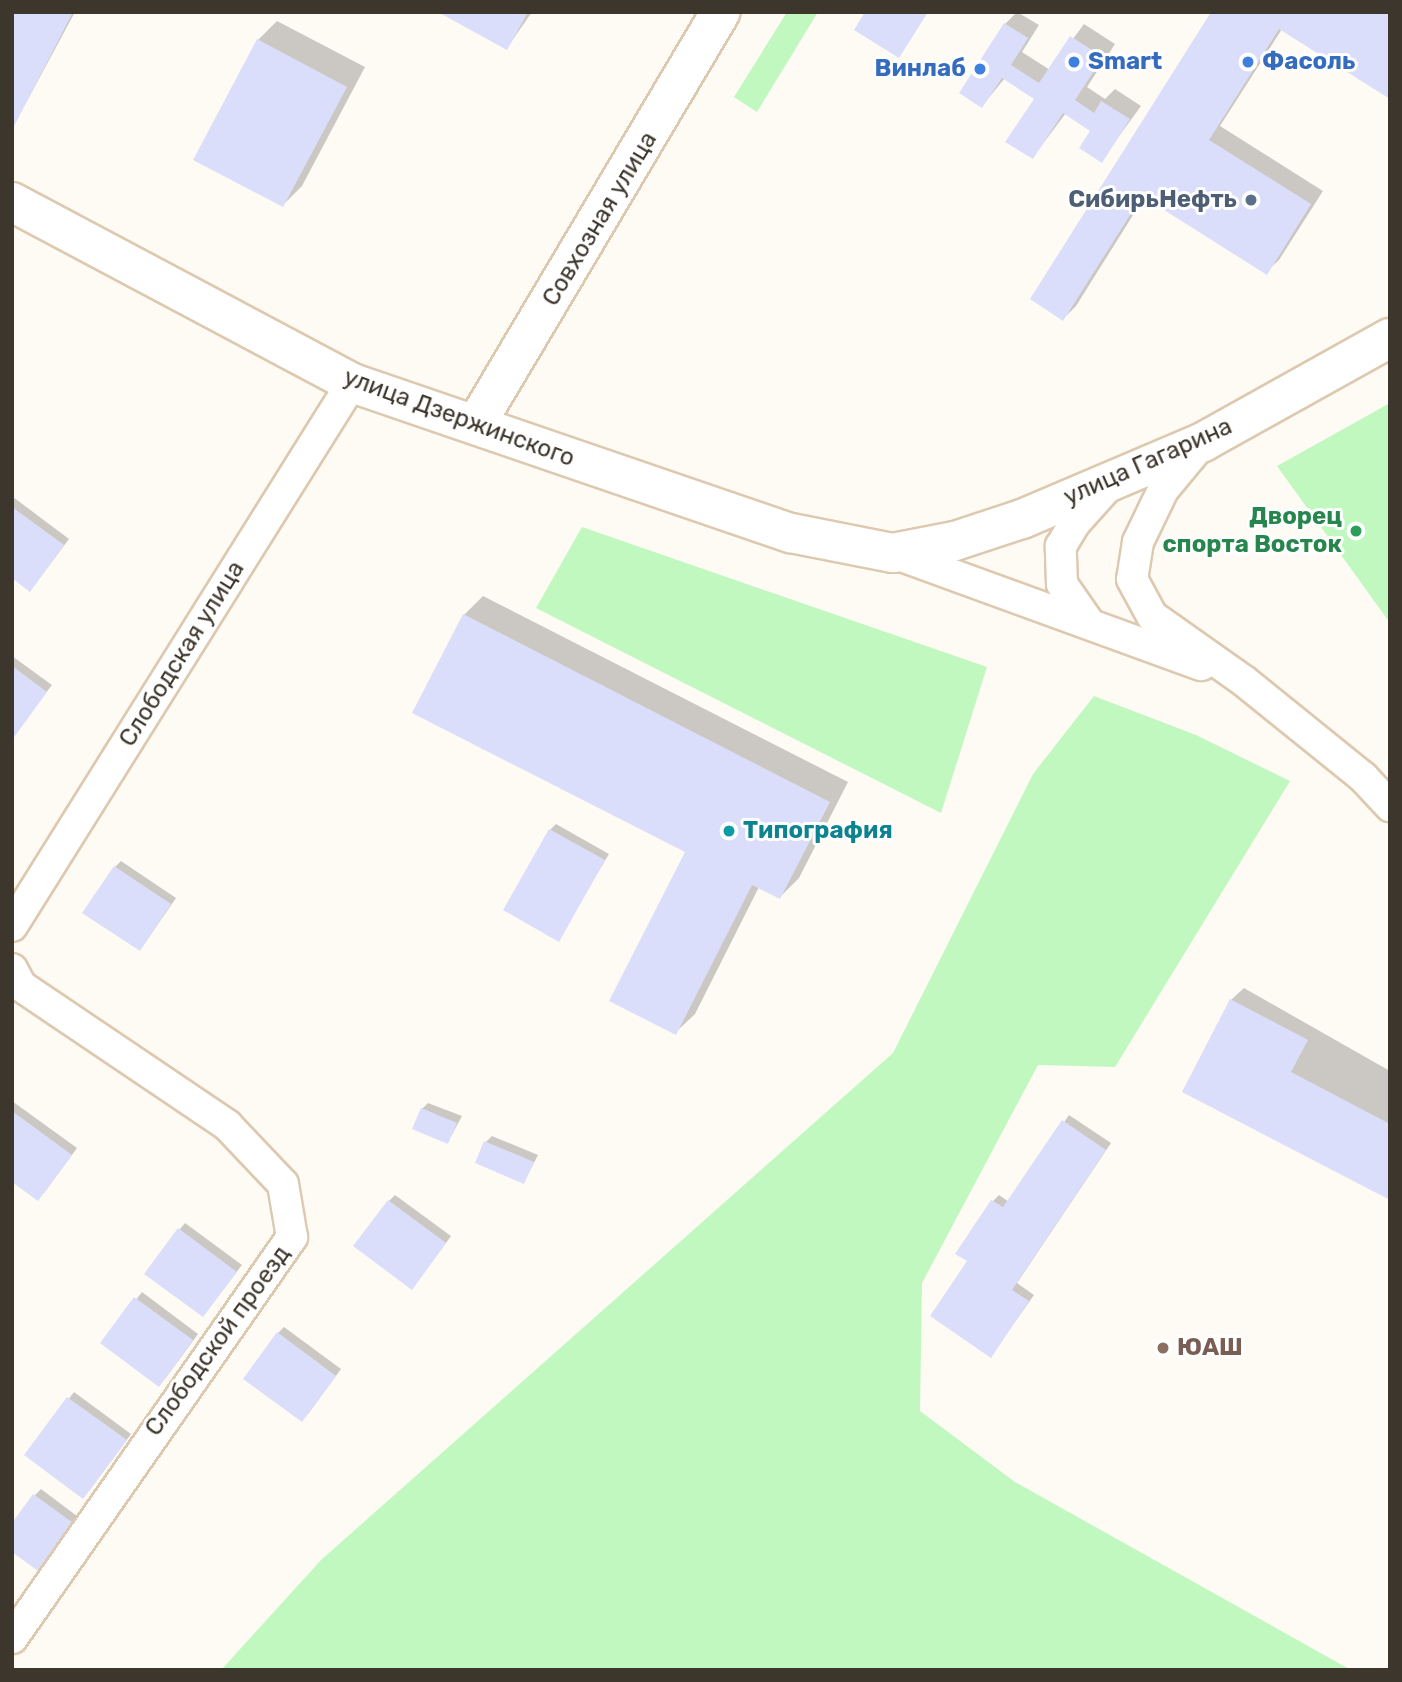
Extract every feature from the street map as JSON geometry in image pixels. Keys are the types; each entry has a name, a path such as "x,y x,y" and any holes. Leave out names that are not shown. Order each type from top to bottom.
{"main road":[{"name":"Совхозная улица","path":"476,424 721,12"},
{"name":"улица Дзержинского","path":"12,202 352,383 791,533 893,553"},
{"name":"улица Гагарина","path":"893,553 955,541 1022,519 1203,442 1390,338"}],"street":[{"name":"Слободская улица","path":"12,926 352,383"},
{"path":"1203,442 1163,490 1138,542 1132,579 1152,616 1244,681 1363,777 1390,806"},
{"path":"1087,620 1062,584 1061,546 1074,524 1116,477"},
{"path":"893,553 1087,620 1244,681"},
{"name":"Слободской проезд","path":"12,969 21,986 227,1125 283,1184 292,1237 130,1464 12,1639"}],"green space":[{"path":"787,12 818,12 757,112 734,97"},
{"name":"Дворец спорта Восток","path":"1390,403 1390,623 1277,466"},
{"path":"582,527 987,667 941,813 536,608"},
{"path":"1094,696 1196,735 1290,781 1115,1067 1038,1065 922,1283 920,1411 1015,1482 1351,1670 221,1670 321,1560 893,1053 1033,774"}],"building":[{"path":"12,12 73,12 12,130"},
{"path":"438,12 528,12 507,50"},
{"path":"865,12 928,12 899,58 854,30"},
{"path":"1211,12 1389,12 1390,99 1279,29 1209,140 1311,204 1267,275 1142,196 1063,321 1030,299"},
{"path":"1004,23 1028,38 1011,65 1039,83 1070,36 1103,57 1075,100 1094,113 1101,101 1130,119 1102,163 1079,148 1090,131 1063,113 1033,159 1005,142 1034,99 1002,78 982,108 959,93"},
{"path":"257,39 347,87 283,207 193,160"},
{"path":"12,507 64,545 30,592 12,578"},
{"name":"Типография","path":"463,614 830,802 780,899 752,885 676,1035 609,1001 685,852 412,713"},
{"path":"12,666 47,692 12,740"},
{"path":"549,829 605,860 559,942 503,910"},
{"path":"114,866 171,904 140,951 82,913"},
{"path":"1230,999 1308,1040 1291,1072 1390,1124 1390,1200 1182,1092"},
{"path":"421,1108 457,1123 448,1144 412,1129"},
{"path":"12,1111 72,1155 38,1201 12,1182"},
{"path":"1062,1120 1106,1150 1012,1290 1029,1301 991,1358 930,1316 967,1261 955,1254 991,1200 1003,1207"},
{"path":"484,1141 534,1162 524,1184 475,1163"},
{"path":"388,1200 446,1243 412,1290 353,1246"},
{"path":"178,1228 237,1272 203,1317 144,1274"},
{"path":"134,1297 193,1340 159,1387 100,1343"},
{"path":"277,1332 336,1376 302,1422 243,1379"},
{"path":"67,1397 127,1440 83,1499 24,1455"},
{"path":"33,1494 76,1525 41,1573 12,1552 12,1523"}],"place":[{"name":"Smart","path":"1074,62"},
{"name":"Фасоль","path":"1248,62"},
{"name":"Винлаб","path":"980,69"},
{"name":"СибирьНефть","path":"1251,200"},
{"name":"Дворец спорта Восток","path":"1356,531"},
{"name":"Типография","path":"729,831"},
{"name":"ЮАШ","path":"1163,1348"}]}
